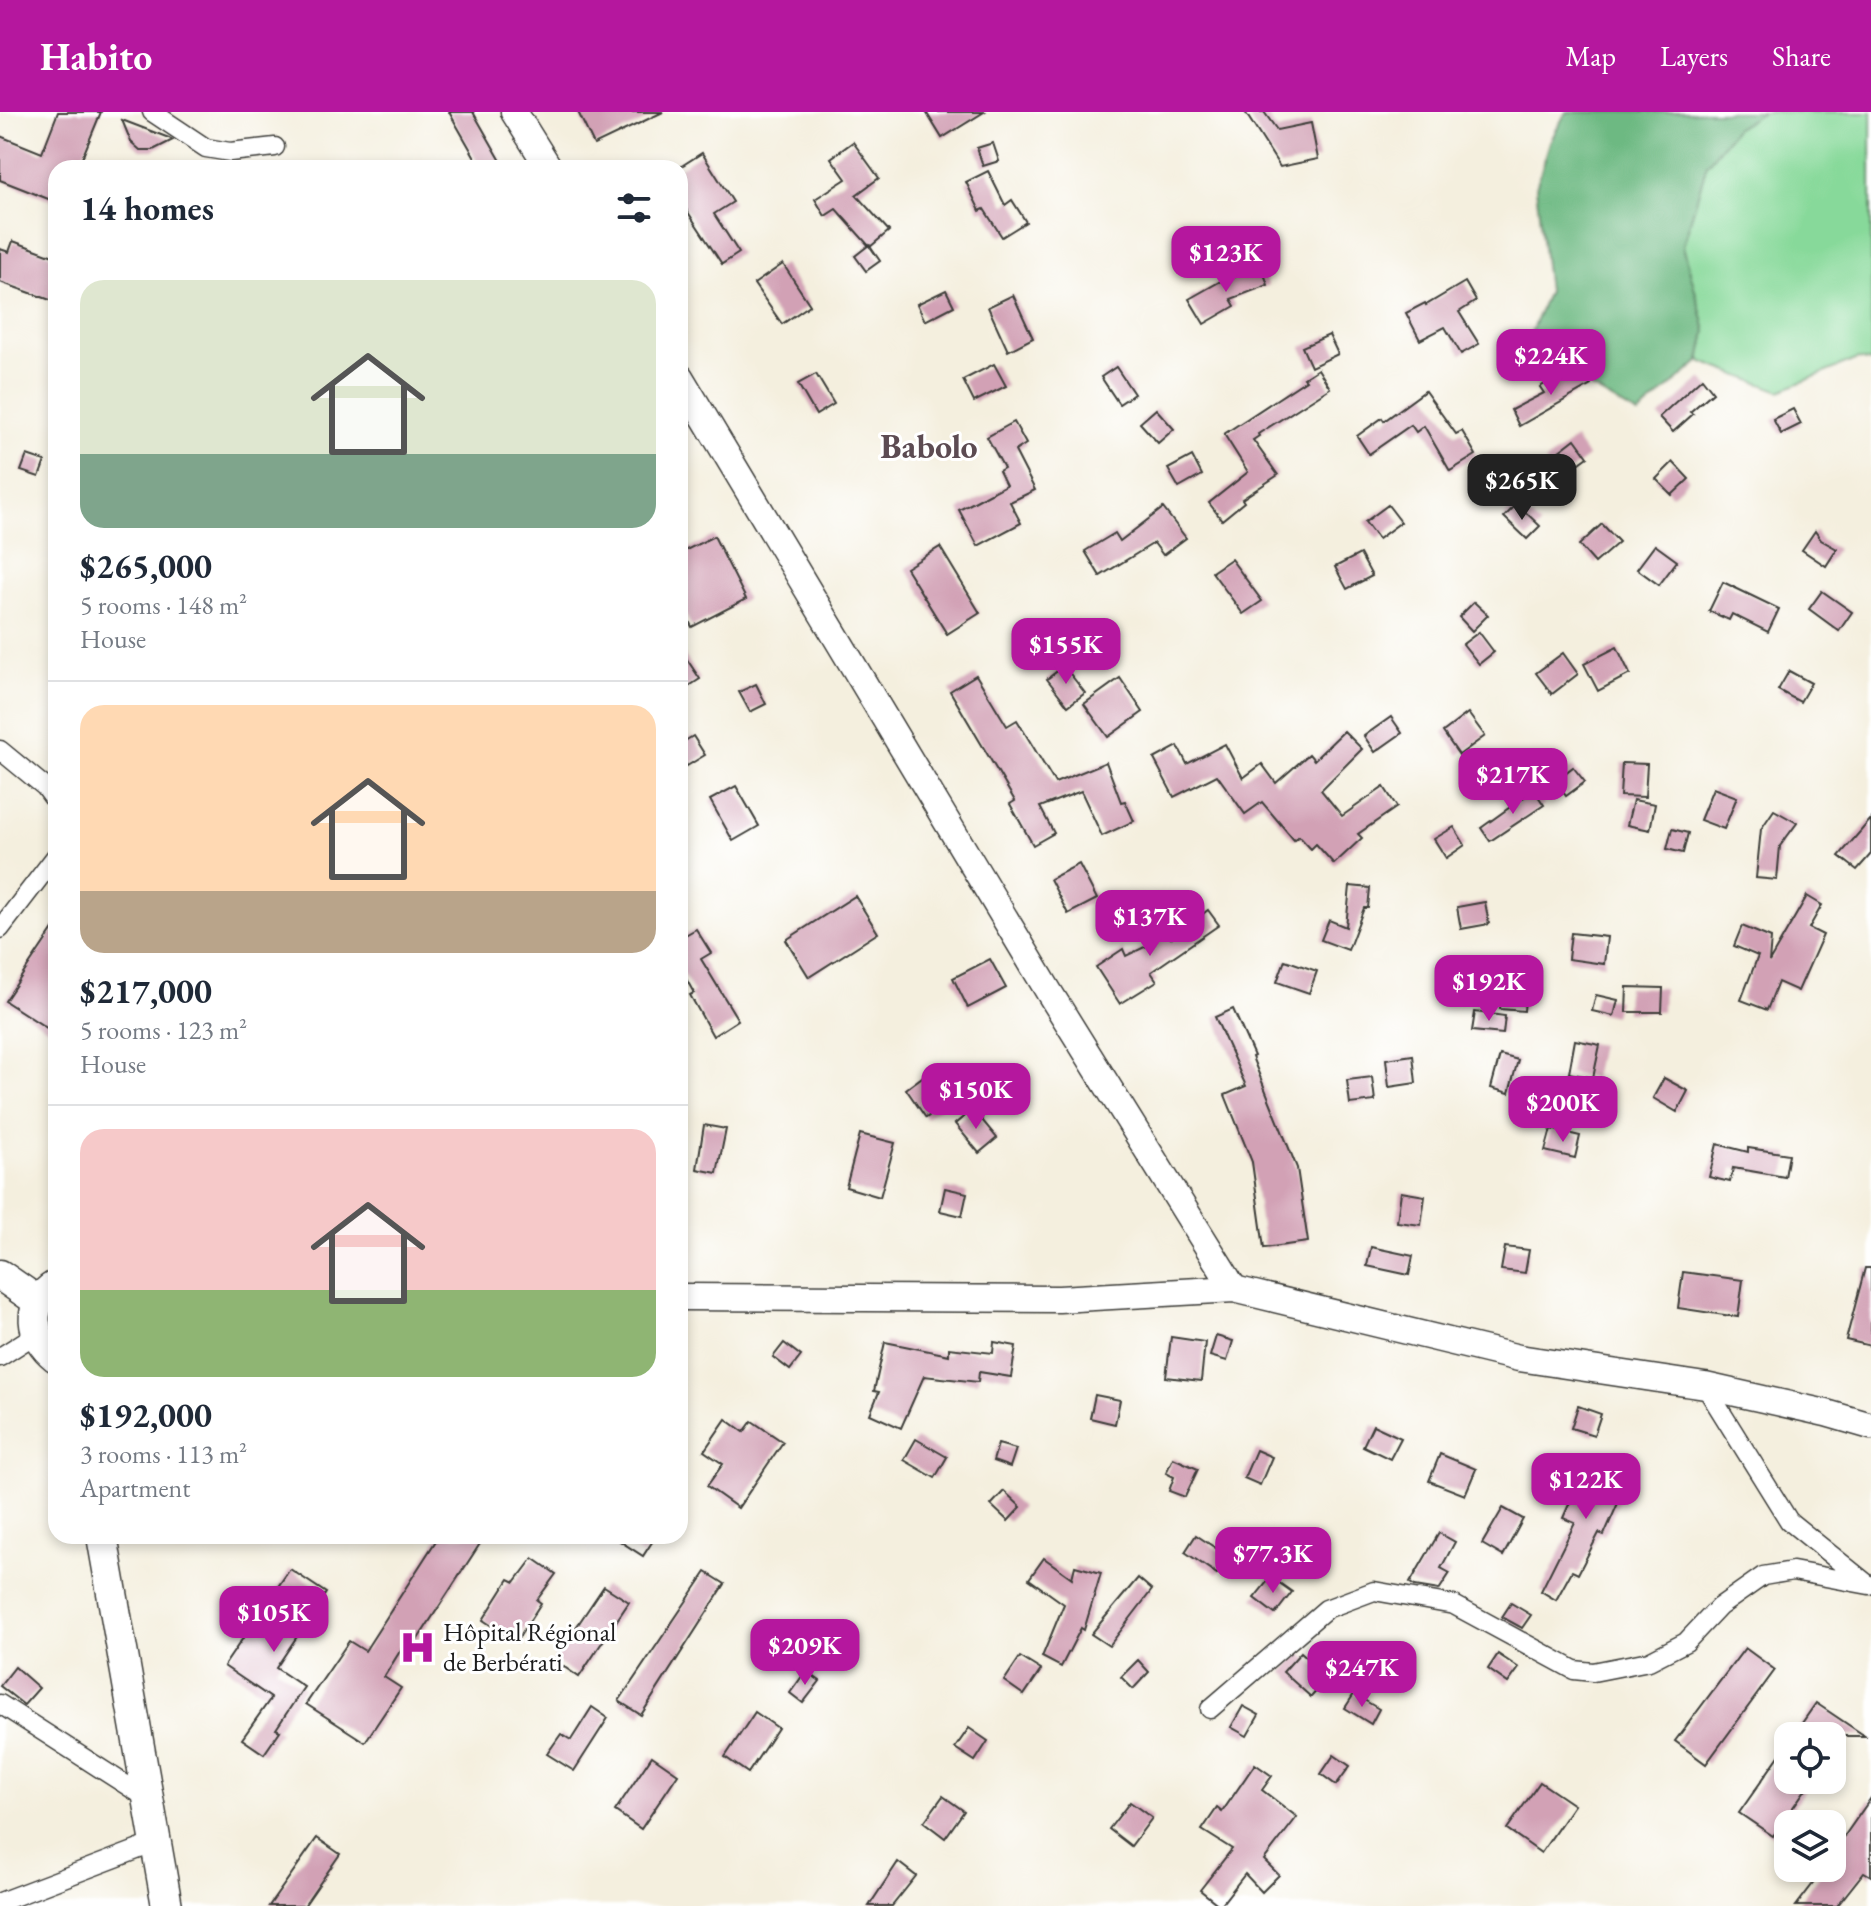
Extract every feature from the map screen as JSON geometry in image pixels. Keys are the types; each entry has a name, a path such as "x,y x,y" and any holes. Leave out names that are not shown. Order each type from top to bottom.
{"main road":[{"path":"0,1275 47,1294 35,1312 36,1334 48,1350"},
{"path":"103,1544 167,1906"}],"street":[{"path":"152,112 206,148 230,152 275,147"},
{"path":"514,112 544,160"},
{"path":"688,390 1049,992 1234,1289"},
{"path":"0,750 48,791"},
{"path":"0,929 48,866"},
{"path":"688,1297 1059,1299 1234,1289 1519,1358 1705,1386 1871,1426"},
{"path":"0,1357 36,1334"},
{"path":"1705,1386 1789,1521 1870,1587"},
{"path":"1210,1709 1326,1609 1374,1591 1454,1605 1574,1670 1593,1672 1649,1661 1686,1642 1719,1607 1763,1576 1793,1571 1870,1587"},
{"path":"0,1704 148,1799"},
{"path":"0,1902 155,1843"}],"green space":[{"path":"1566,112 1763,112 1735,129 1707,164 1683,246 1706,331 1700,361 1638,415 1524,349 1548,291 1536,187 1550,142"},
{"path":"1763,112 1871,112 1871,362 1858,359 1780,391 1700,361 1706,331 1683,246 1706,164 1735,129"}],"building":[{"path":"58,112 101,112 81,160 48,160 48,199 0,180 0,136 42,153"},
{"path":"449,112 473,112 500,160 476,160"},
{"path":"578,112 663,112 594,145"},
{"path":"926,112 984,112 942,138"},
{"path":"1245,112 1264,112 1277,130 1311,123 1318,159 1280,167"},
{"path":"122,120 173,140 153,150 140,150 131,142"},
{"path":"853,142 879,178 856,195 889,231 870,247 836,209 825,216 815,199 846,179 831,158"},
{"path":"993,143 999,161 983,166 977,148"},
{"path":"702,153 733,202 714,214 739,253 722,264 688,212 688,162"},
{"path":"988,171 1005,205 1012,200 1026,222 1002,237 984,209 980,211 966,182"},
{"path":"13,241 48,254 48,299 0,282 0,249 9,252"},
{"path":"869,245 880,261 866,271 855,256"},
{"path":"783,264 810,305 782,324 754,284"},
{"path":"1262,268 1268,285 1231,299 1235,306 1204,324 1189,299 1221,281"},
{"path":"1465,282 1476,301 1459,312 1479,344 1461,354 1445,327 1420,340 1406,313"},
{"path":"946,290 954,306 925,321 917,304"},
{"path":"1013,295 1033,338 1008,351 988,307"},
{"path":"1329,335 1338,354 1311,367 1302,347"},
{"path":"994,364 1006,386 974,402 963,380"},
{"path":"1116,367 1134,394 1119,404 1101,377"},
{"path":"1318,369 1330,388 1253,440 1278,475 1242,499 1244,502 1222,520 1209,503 1248,472 1224,434"},
{"path":"1584,372 1591,385 1519,426 1511,410 1544,393 1540,387 1563,373 1567,380"},
{"path":"816,374 834,404 816,415 798,384"},
{"path":"1702,378 1713,392 1673,432 1659,417"},
{"path":"1425,391 1456,434 1462,431 1476,455 1450,471 1424,426 1416,432 1411,425 1369,454 1357,436"},
{"path":"1156,409 1174,429 1158,443 1140,423"},
{"path":"1793,409 1801,424 1781,434 1773,419"},
{"path":"1014,422 1026,444 1015,451 1035,490 1010,502 1021,523 978,546 959,510 1006,485 999,471 1004,468 987,437"},
{"path":"1575,439 1588,457 1558,479 1545,462"},
{"path":"27,455 45,461 39,477 21,471"},
{"path":"1192,456 1202,475 1179,488 1168,469"},
{"path":"1673,462 1689,479 1672,495 1656,479"},
{"path":"1516,463 1534,476 1518,498 1500,484"},
{"path":"1517,504 1540,526 1527,539 1504,517"},
{"path":"1388,505 1401,522 1378,539 1365,522"},
{"path":"1163,508 1186,538 1163,555 1154,543 1100,576 1085,551 1115,533 1120,541"},
{"path":"1602,524 1619,542 1595,563 1579,545"},
{"path":"1815,531 1821,540 1837,549 1826,566 1802,550"},
{"path":"714,536 746,599 692,627 688,619 688,549"},
{"path":"1655,545 1677,561 1659,585 1637,569"},
{"path":"940,547 980,613 947,634 906,568"},
{"path":"1360,554 1372,576 1347,589 1335,567"},
{"path":"1231,559 1262,601 1243,614 1212,572"},
{"path":"1723,582 1779,609 1768,632 1732,614 1729,620 1709,611"},
{"path":"1822,591 1852,612 1839,631 1809,609"},
{"path":"1474,602 1488,615 1472,631 1459,617"},
{"path":"1479,632 1494,652 1479,664 1463,644"},
{"path":"1617,647 1630,674 1598,691 1584,664"},
{"path":"1563,653 1578,674 1552,694 1536,673"},
{"path":"688,661 700,679 688,687"},
{"path":"1064,666 1085,693 1068,706 1047,679"},
{"path":"1789,671 1811,683 1800,702 1778,690"},
{"path":"976,675 1007,726 1017,720 1055,783 1106,762 1121,802 1125,801 1134,821 1102,836 1081,791 1040,807 1054,833 1033,845 1010,804 1015,801 950,691"},
{"path":"1120,678 1143,712 1108,737 1084,704"},
{"path":"756,684 766,704 750,712 739,692"},
{"path":"1468,713 1485,736 1459,755 1443,732"},
{"path":"1391,717 1402,733 1375,752 1364,736"},
{"path":"1344,731 1362,749 1321,790 1342,816 1384,787 1397,807 1358,834 1362,838 1334,864 1316,844 1311,849 1299,836 1294,840 1262,802 1245,814 1217,775 1174,797 1154,759 1178,746 1187,764 1225,744 1243,778 1262,764 1276,783 1309,754 1314,760"},
{"path":"693,736 705,755 688,765 688,739"},
{"path":"1622,763 1647,764 1645,797 1620,796"},
{"path":"1573,767 1585,782 1566,796 1555,781"},
{"path":"736,786 759,826 733,841 710,800"},
{"path":"1713,788 1737,797 1724,829 1700,820"},
{"path":"1534,790 1544,805 1490,841 1481,828"},
{"path":"1633,800 1655,804 1650,830 1627,825"},
{"path":"1774,810 1797,823 1780,846 1777,880 1756,878 1761,829"},
{"path":"1871,819 1871,854 1857,870 1839,856"},
{"path":"1454,827 1465,845 1446,858 1434,839"},
{"path":"1672,829 1688,833 1683,853 1667,849"},
{"path":"1079,864 1097,899 1068,914 1050,879"},
{"path":"1350,886 1370,888 1368,908 1364,908 1348,950 1321,940 1329,920 1346,927"},
{"path":"855,896 878,933 809,977 786,940"},
{"path":"1807,896 1822,905 1809,928 1823,935 1798,991 1778,982 1767,1010 1741,1000 1758,956 1734,946 1742,926 1771,938 1769,962"},
{"path":"1485,902 1489,924 1461,929 1457,907"},
{"path":"1208,910 1219,925 1151,972 1157,981 1120,1004 1096,967 1123,949 1126,956 1151,944 1147,934 1161,925 1171,938"},
{"path":"696,929 711,953 701,959 738,1020 713,1036 690,995 694,993 688,982 688,934"},
{"path":"1571,933 1607,937 1604,964 1568,959"},
{"path":"48,937 48,1029 5,1001"},
{"path":"990,959 1006,988 968,1008 953,978"},
{"path":"1285,960 1317,971 1309,993 1277,982"},
{"path":"1502,985 1526,987 1524,1011 1500,1009"},
{"path":"1627,987 1663,988 1662,1012 1626,1012"},
{"path":"1596,995 1618,1000 1614,1016 1592,1011"},
{"path":"1233,1009 1297,1168 1308,1242 1264,1248 1252,1162 1225,1095 1246,1086 1215,1017"},
{"path":"1475,1012 1505,1016 1503,1034 1472,1031"},
{"path":"1575,1040 1600,1045 1593,1078 1569,1073"},
{"path":"1413,1055 1416,1083 1389,1087 1386,1059"},
{"path":"1500,1055 1518,1060 1509,1093 1491,1088"},
{"path":"925,1075 945,1104 926,1118 906,1089"},
{"path":"1372,1077 1375,1101 1350,1104 1347,1080"},
{"path":"1664,1078 1688,1091 1677,1112 1653,1098"},
{"path":"973,1109 997,1138 979,1153 955,1124"},
{"path":"704,1125 726,1129 717,1173 697,1169"},
{"path":"1551,1129 1580,1136 1575,1158 1545,1151"},
{"path":"860,1134 895,1143 880,1197 846,1187"},
{"path":"1717,1144 1748,1152 1748,1148 1789,1154 1785,1177 1733,1168 1730,1182 1709,1177"},
{"path":"945,1188 967,1193 962,1216 940,1211"},
{"path":"1401,1192 1425,1196 1421,1225 1397,1222"},
{"path":"1371,1247 1413,1256 1409,1275 1367,1266"},
{"path":"1505,1247 1529,1250 1525,1273 1501,1270"},
{"path":"1865,1268 1871,1268 1871,1346 1846,1340"},
{"path":"1683,1272 1743,1280 1738,1317 1678,1308"},
{"path":"1216,1336 1233,1341 1227,1361 1210,1356"},
{"path":"1171,1337 1205,1342 1201,1381 1166,1377"},
{"path":"885,1342 949,1355 949,1348 993,1353 994,1342 1016,1346 1011,1377 979,1372 978,1382 924,1376 901,1428 870,1414 879,1392 874,1391"},
{"path":"784,1343 801,1356 790,1370 773,1357"},
{"path":"1095,1395 1120,1400 1115,1424 1090,1418"},
{"path":"1578,1406 1601,1414 1594,1435 1571,1428"},
{"path":"726,1419 744,1432 752,1421 783,1442 738,1508 707,1486 723,1464 704,1451"},
{"path":"1373,1425 1401,1438 1390,1459 1363,1446"},
{"path":"916,1439 947,1457 935,1478 904,1460"},
{"path":"998,1444 1016,1449 1010,1467 993,1461"},
{"path":"1256,1450 1272,1457 1260,1485 1244,1478"},
{"path":"1440,1454 1476,1469 1465,1495 1429,1481"},
{"path":"1173,1458 1198,1469 1185,1497 1169,1491 1174,1477 1166,1473"},
{"path":"1589,1459 1630,1476 1604,1535 1599,1533 1578,1574 1572,1571 1556,1600 1541,1591 1575,1523 1563,1518"},
{"path":"1004,1491 1021,1507 1008,1521 991,1505"},
{"path":"1503,1508 1523,1519 1503,1556 1482,1544"},
{"path":"1439,1533 1455,1542 1441,1568 1450,1573 1439,1590 1415,1586 1410,1583"},
{"path":"1196,1535 1229,1557 1217,1574 1185,1552"},
{"path":"434,1544 480,1544 414,1645 407,1640 384,1677 401,1688 365,1742 306,1704 349,1641 365,1651"},
{"path":"624,1544 651,1544 643,1556"},
{"path":"533,1558 556,1574 537,1600 541,1603 516,1642 483,1620 509,1579 515,1582"},
{"path":"1044,1558 1072,1578 1075,1566 1101,1573 1084,1630 1081,1628 1061,1667 1042,1657 1064,1604 1029,1579"},
{"path":"290,1569 326,1593 276,1668 304,1687 276,1729 280,1731 264,1754 242,1739 271,1698 224,1666"},
{"path":"706,1572 725,1584 641,1715 619,1701"},
{"path":"1271,1577 1292,1592 1275,1614 1254,1598"},
{"path":"1138,1578 1152,1590 1109,1646 1091,1634"},
{"path":"604,1586 629,1602 579,1677 554,1660"},
{"path":"1511,1603 1531,1615 1522,1628 1502,1617"},
{"path":"1745,1648 1775,1670 1706,1764 1675,1741"},
{"path":"1301,1652 1329,1677 1311,1697 1283,1672"},
{"path":"1498,1654 1519,1668 1508,1683 1488,1669"},
{"path":"1020,1657 1041,1670 1024,1695 1004,1681"},
{"path":"1138,1660 1149,1672 1133,1689 1121,1677"},
{"path":"15,1667 39,1688 24,1705 0,1686"},
{"path":"806,1671 820,1681 803,1703 790,1693"},
{"path":"1354,1694 1379,1709 1371,1724 1345,1708"},
{"path":"1816,1703 1844,1722 1803,1722"},
{"path":"1243,1706 1259,1715 1247,1736 1231,1727"},
{"path":"592,1707 608,1718 574,1771 547,1754 561,1734 571,1740"},
{"path":"755,1712 778,1728 748,1773 725,1757"},
{"path":"1846,1723 1865,1736 1846,1736"},
{"path":"969,1728 988,1741 975,1761 955,1748"},
{"path":"1334,1755 1350,1766 1336,1785 1321,1774"},
{"path":"652,1756 678,1774 641,1829 615,1811"},
{"path":"1774,1763 1774,1794 1802,1794 1791,1810 1774,1810 1773,1836 1739,1813"},
{"path":"1255,1764 1272,1776 1262,1790 1297,1817 1264,1860 1279,1875 1262,1892 1245,1874 1220,1906 1200,1890 1232,1849 1202,1830 1217,1808 1222,1812"},
{"path":"1540,1782 1574,1805 1541,1853 1507,1829"},
{"path":"943,1796 964,1811 945,1838 924,1822"},
{"path":"1871,1798 1871,1876 1864,1872 1837,1906 1796,1906 1814,1882 1846,1882 1846,1834"},
{"path":"1130,1802 1152,1818 1131,1846 1109,1829"},
{"path":"317,1838 340,1854 304,1906 269,1906"},
{"path":"898,1862 916,1876 892,1906 869,1906"}],"place":[{"name":"Hôpital Régional de Berbérati","path":"417,1647"}],"district":[{"name":"Babolo","path":"929,446"}]}
